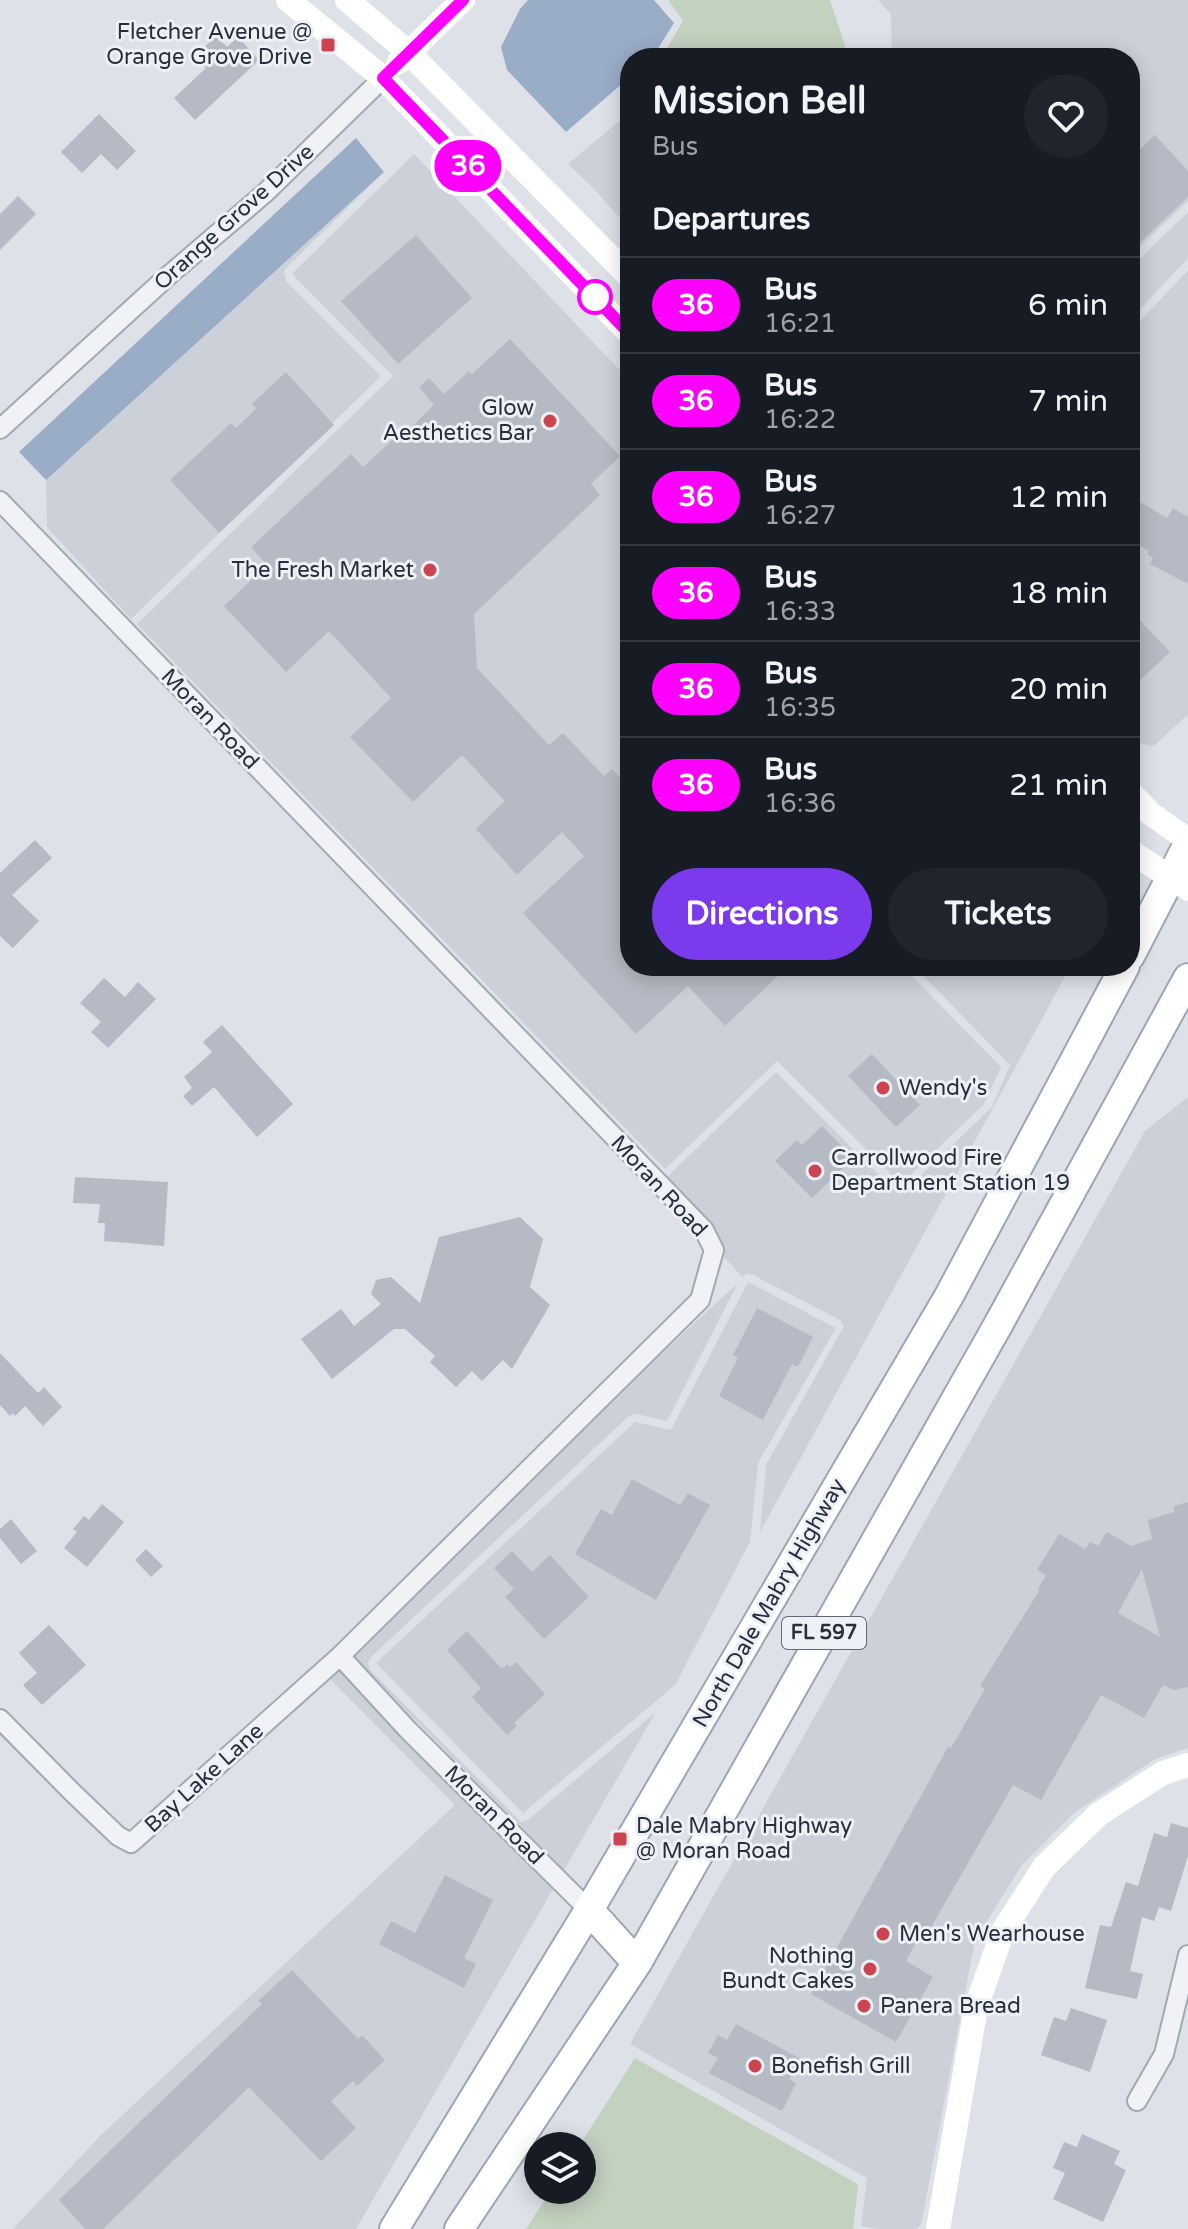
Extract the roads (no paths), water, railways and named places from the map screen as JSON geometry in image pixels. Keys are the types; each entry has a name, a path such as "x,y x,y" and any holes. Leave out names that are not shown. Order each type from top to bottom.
{"main road":[{"path":"288,0 383,78 620,324"},
{"path":"347,0 409,53 620,267"},
{"name":"Orange Grove Drive","path":"383,78 463,0"},
{"path":"1140,802 1188,842 1179,884 1140,941"},
{"path":"1140,858 1179,884"},
{"name":"North Dale Mabry Highway","path":"394,2229 589,1910 962,1274 1120,976"},
{"name":"FL 597","path":"459,2229 644,1952 998,1325 1188,978"},
{"path":"938,2229 976,2007 1003,1931 1044,1867 1099,1814 1163,1773 1188,1765"},
{"path":"589,1910 644,1952"}],"street":[{"name":"Orange Grove Drive","path":"0,429 179,266 265,193 383,78"},
{"name":"Moran Road","path":"0,501 704,1230 714,1250 700,1300 340,1656 408,1730 589,1910"},
{"name":"Bay Lake Lane","path":"0,1719 118,1836 131,1843 340,1656"},
{"path":"1137,2101 1164,2054 1188,1955"}],"water":[{"path":"528,0 654,0 674,23 658,48 620,48 620,86 566,132 507,70 501,47 520,9"},
{"path":"356,138 384,172 46,480 19,452"}],"place":[{"name":"Fletcher Avenue @ Orange Grove Drive","path":"328,45"},
{"name":"Glow Aesthetics Bar","path":"550,421"},
{"name":"The Fresh Market","path":"430,570"},
{"name":"Wendy's","path":"883,1088"},
{"name":"Carrollwood Fire Department Station 19","path":"815,1171"},
{"name":"Dale Mabry Highway @ Moran Road","path":"620,1839"},
{"name":"Men's Wearhouse","path":"883,1934"},
{"name":"Nothing Bundt Cakes","path":"870,1969"},
{"name":"Panera Bread","path":"864,2006"},
{"name":"Bonefish Grill","path":"755,2066"}]}
